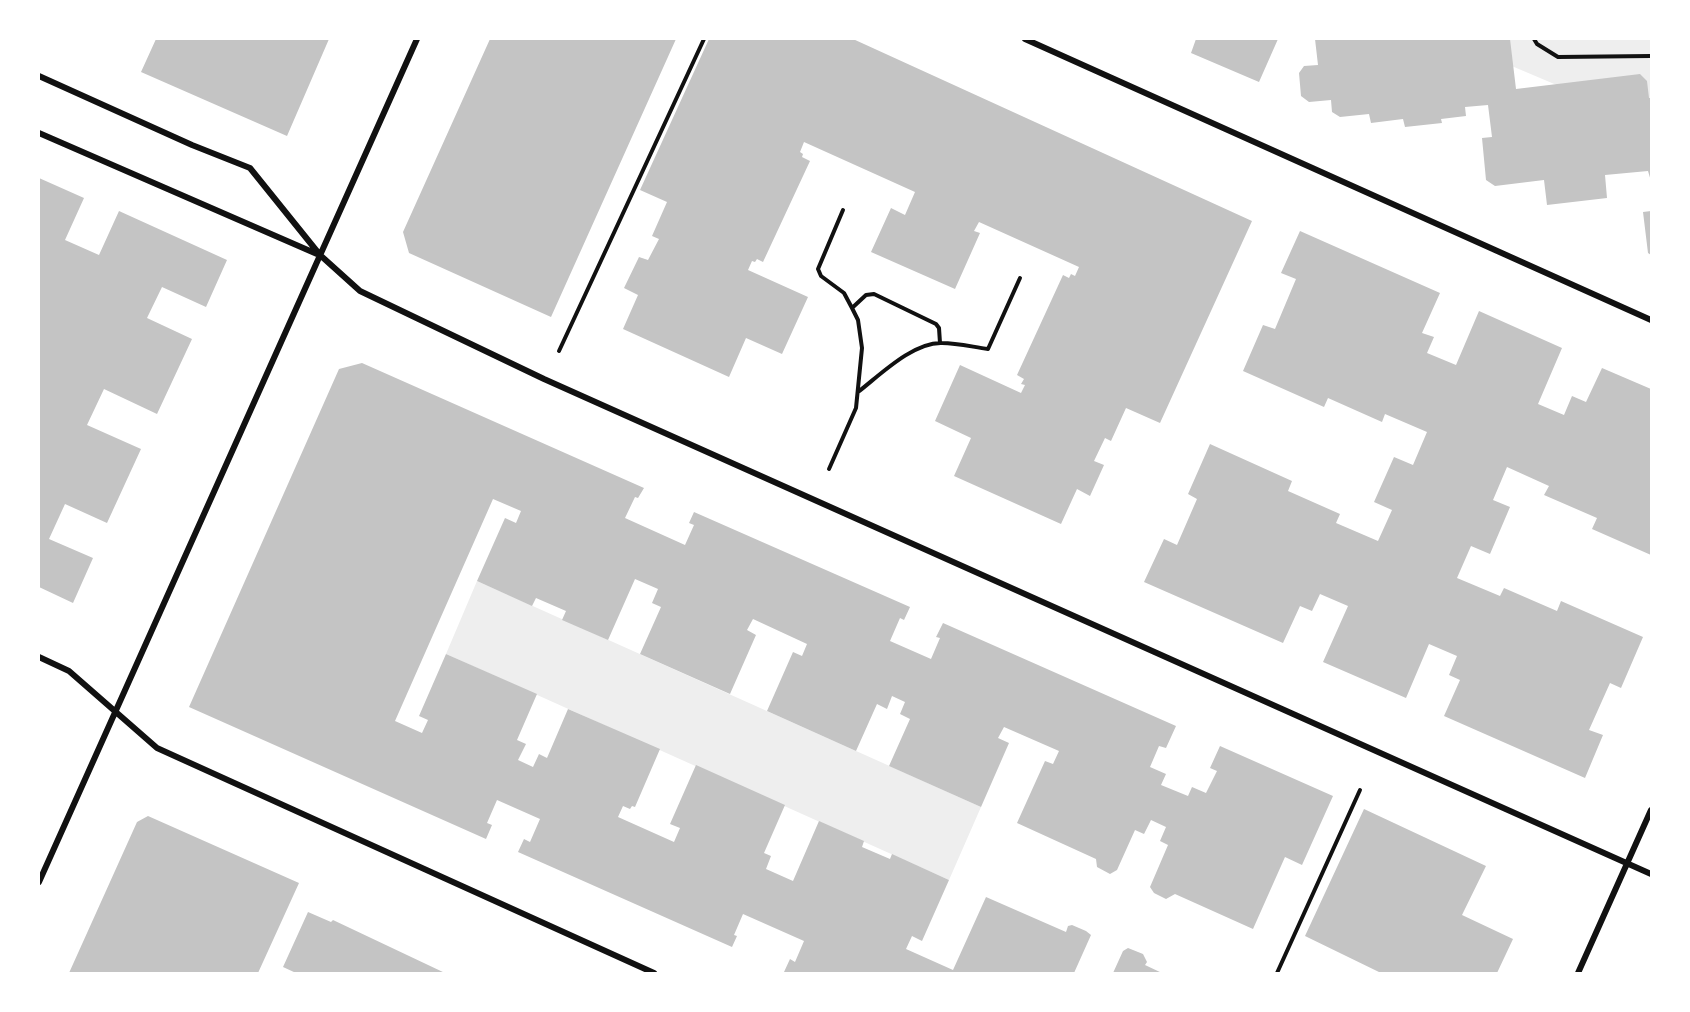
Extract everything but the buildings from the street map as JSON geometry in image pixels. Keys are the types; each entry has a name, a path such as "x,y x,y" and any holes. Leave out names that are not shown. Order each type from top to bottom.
{"street":[{"path":"39,882 417,39"},
{"path":"1025,39 1651,320"},
{"path":"39,76 192,145 250,168 320,255 360,291 544,379 1651,874"},
{"path":"39,133 320,255"},
{"path":"39,657 69,671 157,748 654,973"},
{"path":"1578,973 1651,810"}],"path":[{"path":"559,351 704,39"},
{"path":"1534,39 1537,44 1558,57 1651,56"},
{"path":"829,469 856,408 862,348 858,320 844,293 821,276 818,269 843,210"},
{"path":"858,392 897,362 920,348 940,343 988,349 1020,278"},
{"path":"852,308 866,294 874,294 936,324 939,328 940,343"},
{"path":"1277,973 1360,790"}],"shaded area":[{"path":"1448,39 1651,39 1651,125"},
{"path":"477,581 981,807 949,880 446,654"}]}
